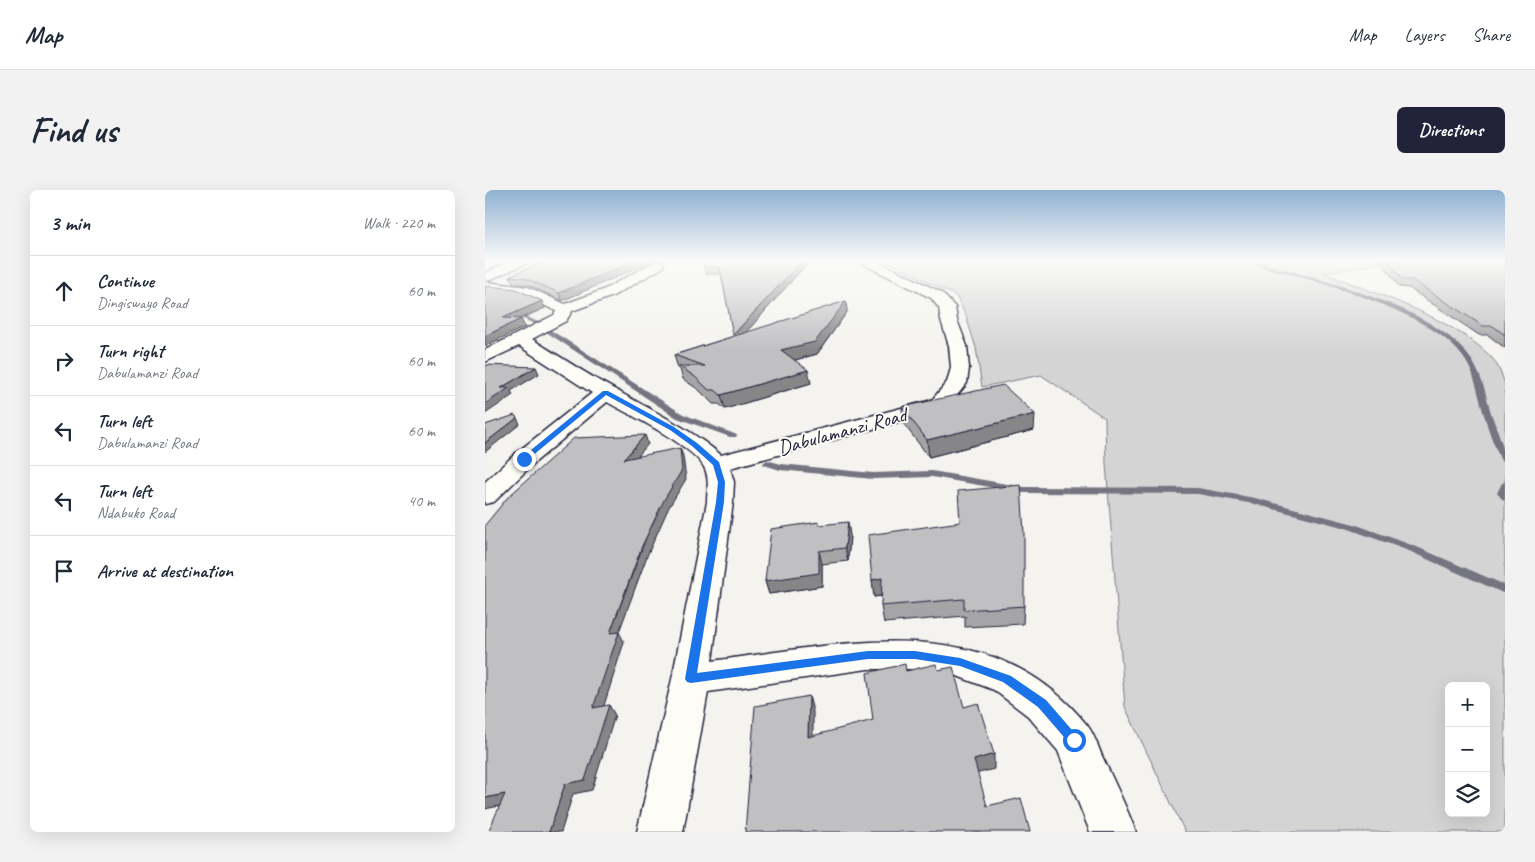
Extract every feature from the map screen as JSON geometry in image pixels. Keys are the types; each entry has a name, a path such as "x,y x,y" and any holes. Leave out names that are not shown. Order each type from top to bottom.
{"street":[{"path":"523,290 564,309 613,290"},
{"path":"926,290 936,295 947,306 949,320 958,346 960,368 957,383 939,405"},
{"path":"485,357 560,318 565,313 564,309"},
{"path":"535,332 605,393 672,429 694,444 716,464 721,482 720,502 691,679 660,832"},
{"path":"485,496 524,459 605,393"},
{"name":"Dabulamanzi Road","path":"716,464 977,395"},
{"path":"691,679 868,655 915,655 960,662 1007,679 1042,704 1074,740 1113,832"}],"shaded area":[{"path":"944,290 1368,290 1412,308 1456,330 1491,357 1501,373 1505,384 1505,832 1185,832 1125,707 1106,464 1105,418 1041,375 982,387 976,348 966,316 956,296"}],"building":[{"path":"485,290 518,290 542,301 503,318 521,319 485,336"},
{"path":"552,290 566,290 559,293"},
{"path":"724,290 775,290 733,335"},
{"path":"1427,290 1505,290 1505,335 1493,326 1483,326"},
{"path":"846,301 815,342 781,350 808,370 721,395 715,390 709,390 694,376 679,366 705,366 674,355"},
{"path":"485,365 536,367 501,388 509,388 485,404"},
{"path":"1003,385 1035,414 927,440 902,407"},
{"path":"515,415 517,418 485,443 485,425"},
{"path":"645,435 624,459 680,448 682,470 664,500 642,546 610,633 619,632 593,708 609,705 585,780 565,784 549,832 488,832 505,794 485,798 485,525 508,497 574,438"},
{"path":"1021,485 1024,534 1024,606 964,610 964,599 881,606 882,578 872,580 868,535 960,522 958,491"},
{"path":"819,522 819,525 848,522 845,548 819,551 819,573 765,581 771,529"},
{"path":"905,664 906,671 936,664 938,670 953,667 964,707 978,703 994,754 974,760 987,806 1021,798 1030,832 745,832 755,706 809,696 808,737 873,720 867,673"}],"waterway":[{"path":"1345,290 1395,308 1423,322 1447,337 1465,355 1474,369 1505,461"},
{"path":"514,309 521,316 536,323 680,416 733,435"},
{"path":"767,463 780,467 873,476 932,474 1024,490 1198,491 1255,501 1350,526 1413,549 1505,590"},
{"path":"1505,485 1502,493 1505,497"}],"route":[{"path":"524,459 605,393 672,429 707,454 716,464 721,482 720,502 691,679 868,655 915,655 960,662 1007,679 1042,704 1074,740"}]}
